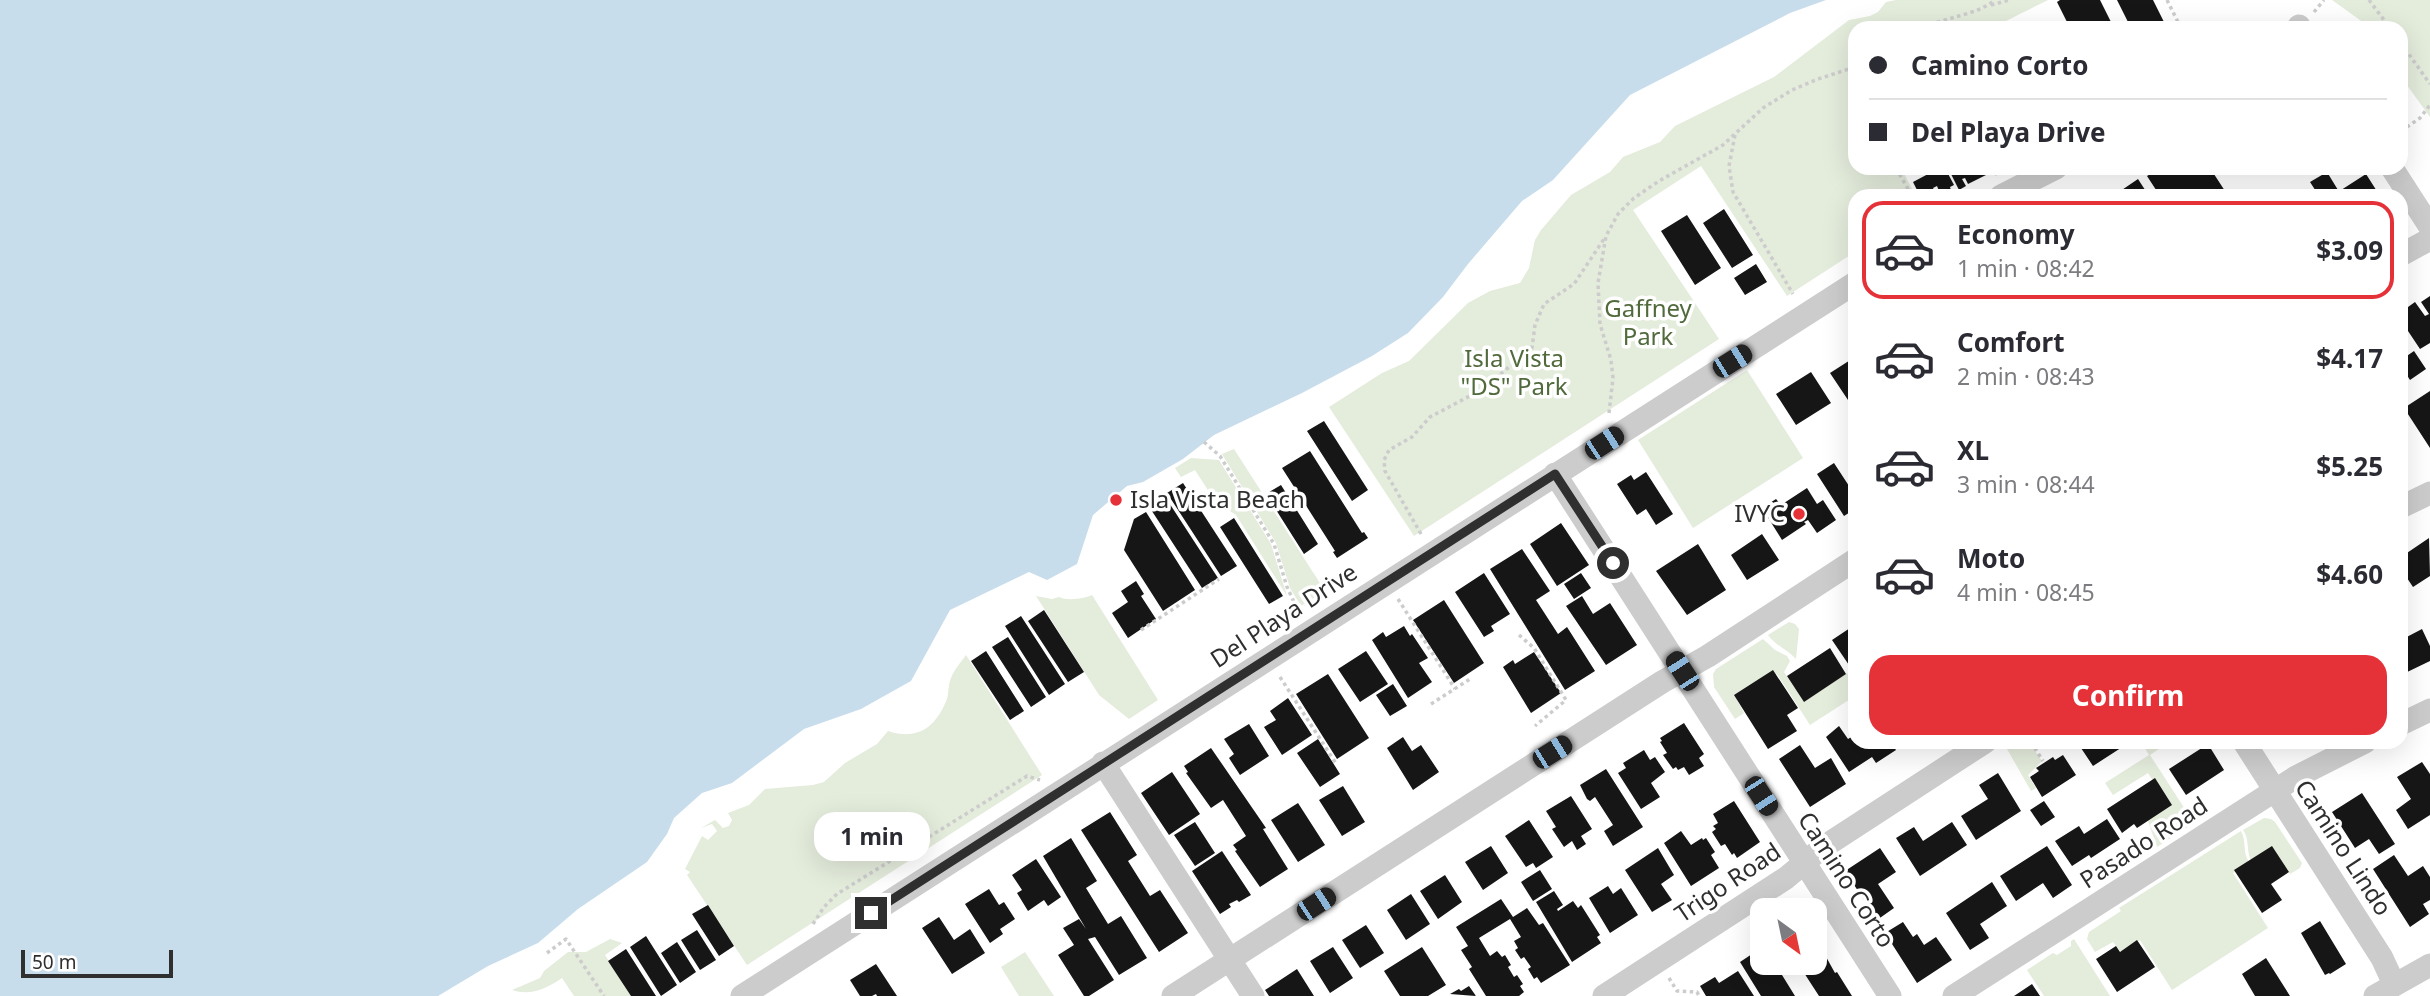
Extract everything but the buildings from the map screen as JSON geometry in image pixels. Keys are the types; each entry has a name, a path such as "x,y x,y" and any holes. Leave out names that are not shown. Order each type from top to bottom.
{"street":[{"path":"1999,185 2033,175"},
{"path":"2408,193 2430,227"},
{"path":"2408,251 2430,239"},
{"name":"Del Playa Drive","path":"742,996 1848,287"},
{"name":"Camino Corto","path":"1555,474 1890,996"},
{"path":"2408,504 2430,493"},
{"path":"1173,996 1848,564"},
{"path":"2408,721 2430,710"},
{"name":"Trigo Road","path":"1604,996 1786,878 1822,848 1974,749"},
{"name":"Camino Lindo","path":"2248,749 2382,958 2384,990"},
{"name":"Pasado Road","path":"1954,996 2275,791 2352,749"},
{"path":"1102,763 1253,996"},
{"path":"2384,990 2430,965"}],"path":[{"path":"1987,6 1995,0"},
{"path":"1944,21 2009,0"},
{"path":"2167,0 2178,21"},
{"path":"2306,21 2323,0"},
{"path":"2369,0 2385,21"},
{"path":"2408,53 2430,84"},
{"path":"1421,534 1385,471 1384,460 1390,450 1412,438 1430,417 1440,410 1475,393 1509,367 1527,359 1532,348 1535,325 1544,304 1574,284 1625,206 1659,181 1723,145 1763,108 1792,90 1848,69"},
{"path":"2408,126 2420,118 2430,105"},
{"path":"1735,133 1729,166 1733,192 1793,294"},
{"path":"1606,236 1598,283 1598,308 1611,360 1609,413"},
{"path":"1204,442 1220,456 1274,544 1287,587 1300,615"},
{"path":"1141,630 1219,579"},
{"path":"1397,597 1455,689"},
{"path":"1519,635 1534,648 1566,700 1535,726"},
{"path":"1280,677 1337,765"},
{"path":"1431,704 1470,679"},
{"path":"2035,749 2043,761"},
{"path":"811,929 816,918 837,894 1027,776 1042,780"},
{"path":"547,953 566,939 604,996"},
{"path":"1668,977 1677,991 1697,992 1699,996"}],"green space":[{"path":"2048,0 2006,21 1848,21 1848,175 1905,175 1912,189 1848,189 1848,257 1787,296 1701,166 1633,210 1719,339 1414,536 1329,407 1382,373 1409,361 1468,303 1490,291 1520,283 1529,268 1535,240 1541,230 1571,195 1610,172 1623,157 1660,142 1675,126 1774,77 1849,20 1870,16 1878,12 1886,2"},
{"path":"2332,0 2430,0 2430,117 2408,87 2408,21 2361,21"},
{"path":"1747,370 1803,458 1693,528 1638,440"},
{"path":"1234,449 1325,591 1301,606 1290,588 1276,543 1222,454"},
{"path":"1191,458 1219,460 1271,544 1287,596 1236,515 1215,501 1195,470 1181,477 1175,468"},
{"path":"1092,595 1158,700 1129,719 1099,695 1036,596 1071,599"},
{"path":"1789,622 1799,629 1796,659 1768,635"},
{"path":"1763,639 1787,656 1790,661 1784,672 1804,701 1847,673 1848,701 1810,725 1777,674 1737,700 1744,713 1735,719 1714,687 1713,674 1716,669"},
{"path":"966,655 1042,775 747,965 687,875 690,872 685,869 702,836 708,840 717,831 712,824 701,828 715,820 723,828 729,826 732,820 728,813 749,805 765,789 824,782 845,763 877,744 888,731 908,734 925,729 943,709 952,675"},
{"path":"2007,749 2034,749 2042,761 2028,775 2036,788 2031,791"},
{"path":"2145,749 2159,749 2150,755 2194,823 2157,847 2147,818 2168,804 2148,773 2113,795 2105,783 2149,755"},
{"path":"2264,818 2275,822 2302,863 2300,868 2290,874 2272,848 2251,861 2243,830"},
{"path":"2241,831 2249,862 2233,873 2268,928 2172,990 2140,940 2121,952 2113,942 2095,952 2087,939 2089,932 2121,911 2119,908"},
{"path":"610,939 622,943 605,955 632,996 574,996 562,978 538,990 512,990 540,978 544,971 568,952 586,952"},
{"path":"2074,939 2110,996 2044,996 2027,970 2053,953 2057,955 2071,946"},
{"path":"1025,952 1054,996 1019,996 1001,967"}],"water":[{"path":"0,0 1826,0 1790,13 1630,95 1553,180 1522,201 1443,297 1408,333 1372,356 1302,393 1214,435 1183,459 1143,482 1127,486 1093,515 1077,564 1047,580 1029,572 950,610 911,681 861,709 804,729 732,783 702,793 674,818 667,834 647,862 578,909 538,943 488,966 438,996 0,996"}],"place":[{"name":"Isla Vista Beach","path":"1116,500"},
{"name":"IVYC","path":"1799,514"}],"route":[{"path":"871,913 1555,474 1613,563"}],"park label":[{"name":"Gaffney Park","path":"1648,323"},
{"name":"Isla Vista \"DS\" Park","path":"1514,373"}]}
